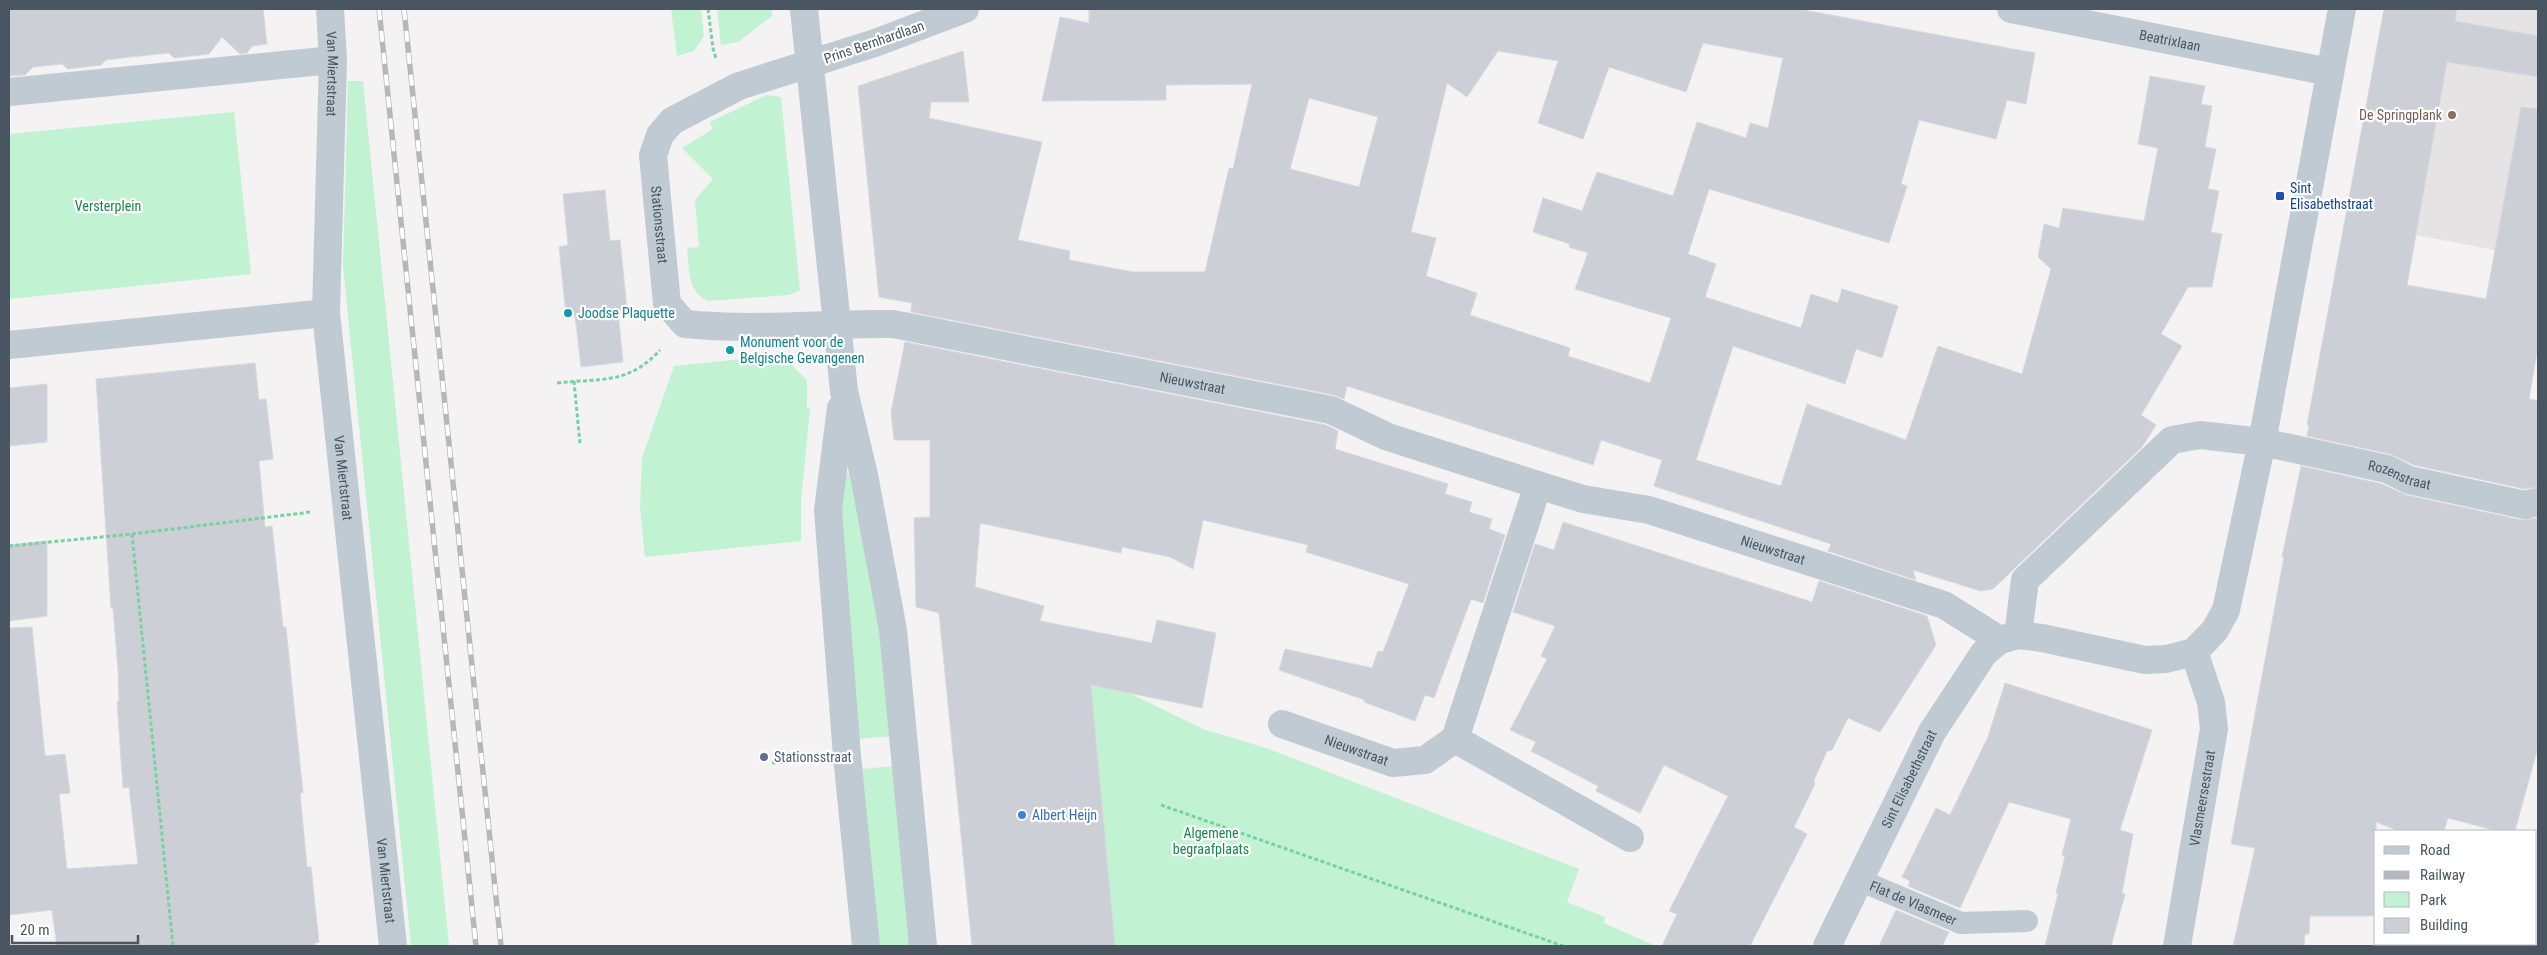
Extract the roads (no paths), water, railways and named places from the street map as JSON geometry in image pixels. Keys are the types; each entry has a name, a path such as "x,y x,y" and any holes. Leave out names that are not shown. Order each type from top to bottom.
{"street":[{"name":"Van Miertstraat","path":"330,9 333,60 326,313 393,946"},
{"path":"804,9 844,391 864,475 893,630 923,946"},
{"name":"Prins Bernhardlaan","path":"810,64 875,43 965,9"},
{"name":"Beatrixlaan","path":"2011,9 2330,72"},
{"path":"2262,442 2200,435 2172,440 2025,580 2009,638 2042,638 2146,660 2166,659 2194,652 2215,630 2226,610 2262,442 2342,9"},
{"path":"9,92 333,60"},
{"name":"Stationsstraat","path":"810,64 739,86 672,121 660,135 653,155 667,304 685,324 721,327 838,323"},
{"path":"9,345 326,313"},
{"name":"Nieuwstraat","path":"838,323 893,324 1332,410 1388,437 1538,485 1583,499 1649,510 1944,605 2009,638"},
{"path":"844,391 828,510 847,756 866,946"},
{"name":"Rozenstraat","path":"2262,442 2387,469 2409,480 2525,505 2538,502"},
{"path":"1538,485 1455,739 1630,838"},
{"name":"Sint Elisabethstraat","path":"1827,946 1932,732 1984,653 2009,638"},
{"name":"Vlasmeersestraat","path":"2176,946 2214,729 2211,702 2194,652"},
{"name":"Nieuwstraat","path":"1282,724 1393,763 1425,760 1455,739"}],"lane":[{"name":"Flat de Vlasmeer","path":"1860,880 1961,922 2027,921"}],"railway":[{"path":"379,9 476,946"},
{"path":"404,9 501,946"}],"place":[{"name":"De Springplank","path":"2452,115"},
{"name":"Sint Elisabethstraat","path":"2280,196"},
{"name":"Joodse Plaquette","path":"568,313"},
{"name":"Monument voor de Belgische Gevangenen","path":"730,350"},
{"name":"Stationsstraat","path":"764,757"},
{"name":"Albert Heijn","path":"1022,815"}],"park label":[{"name":"Versterplein","path":"108,206"},
{"name":"Algemene begraafplaats","path":"1211,842"}]}
